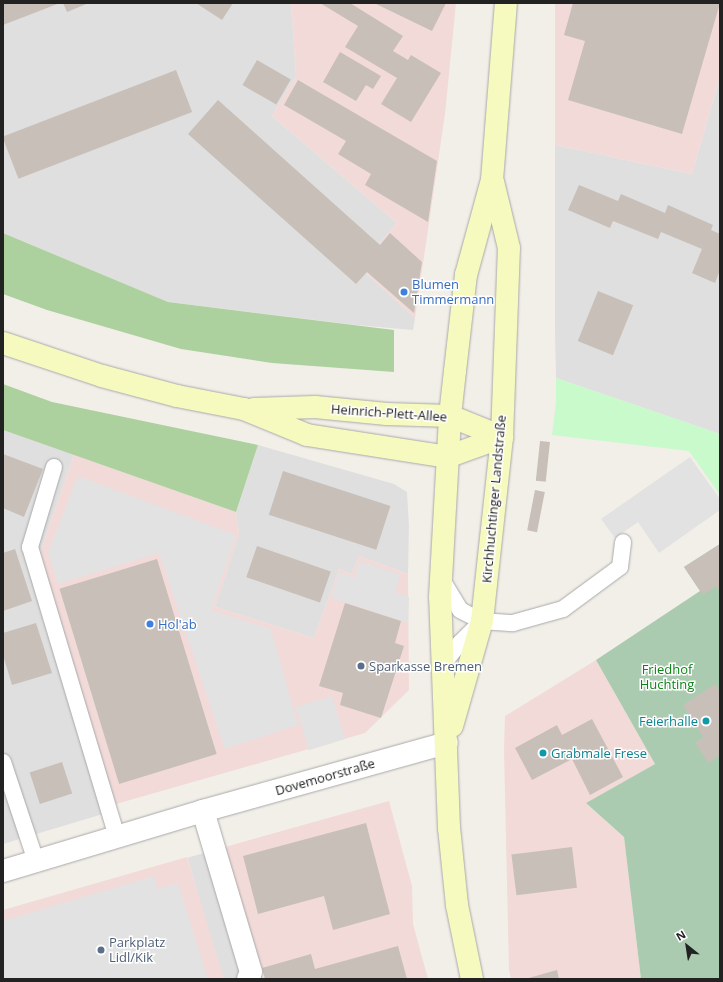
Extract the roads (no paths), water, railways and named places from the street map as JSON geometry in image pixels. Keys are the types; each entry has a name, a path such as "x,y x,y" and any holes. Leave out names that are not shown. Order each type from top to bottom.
{"main road":[{"name":"Kirchhuchtinger Landstraße","path":"472,979 457,905 449,821 446,779 447,743 441,578 450,416 466,275 492,180 506,3"},
{"name":"Kirchhuchtinger Landstraße","path":"447,743 482,621 502,437 508,248 492,180"},
{"name":"Heinrich-Plett-Allee","path":"3,343 102,376 177,396 244,409 307,435 448,457 502,437"},
{"name":"Heinrich-Plett-Allee","path":"244,409 315,407 387,414 450,416 502,437"}],"street":[{"name":"Dovemoorstraße","path":"3,870 203,811 447,743"},
{"path":"203,811 251,972 248,979"}],"lane":[{"path":"54,467 30,547 117,837"},
{"path":"441,578 460,610 482,621 513,623 562,609 620,567 623,542"},
{"path":"443,664 460,642 482,621"},
{"path":"3,762 36,861"}],"place":[{"name":"Blumen Timmermann","path":"404,292"},
{"name":"Hol'ab","path":"150,624"},
{"name":"Sparkasse Bremen","path":"361,666"},
{"name":"Feierhalle","path":"706,721"},
{"name":"Grabmale Frese","path":"543,753"},
{"name":"Parkplatz Lidl/Kik","path":"101,950"}],"park label":[{"name":"Friedhof Huchting","path":"667,678"}]}
